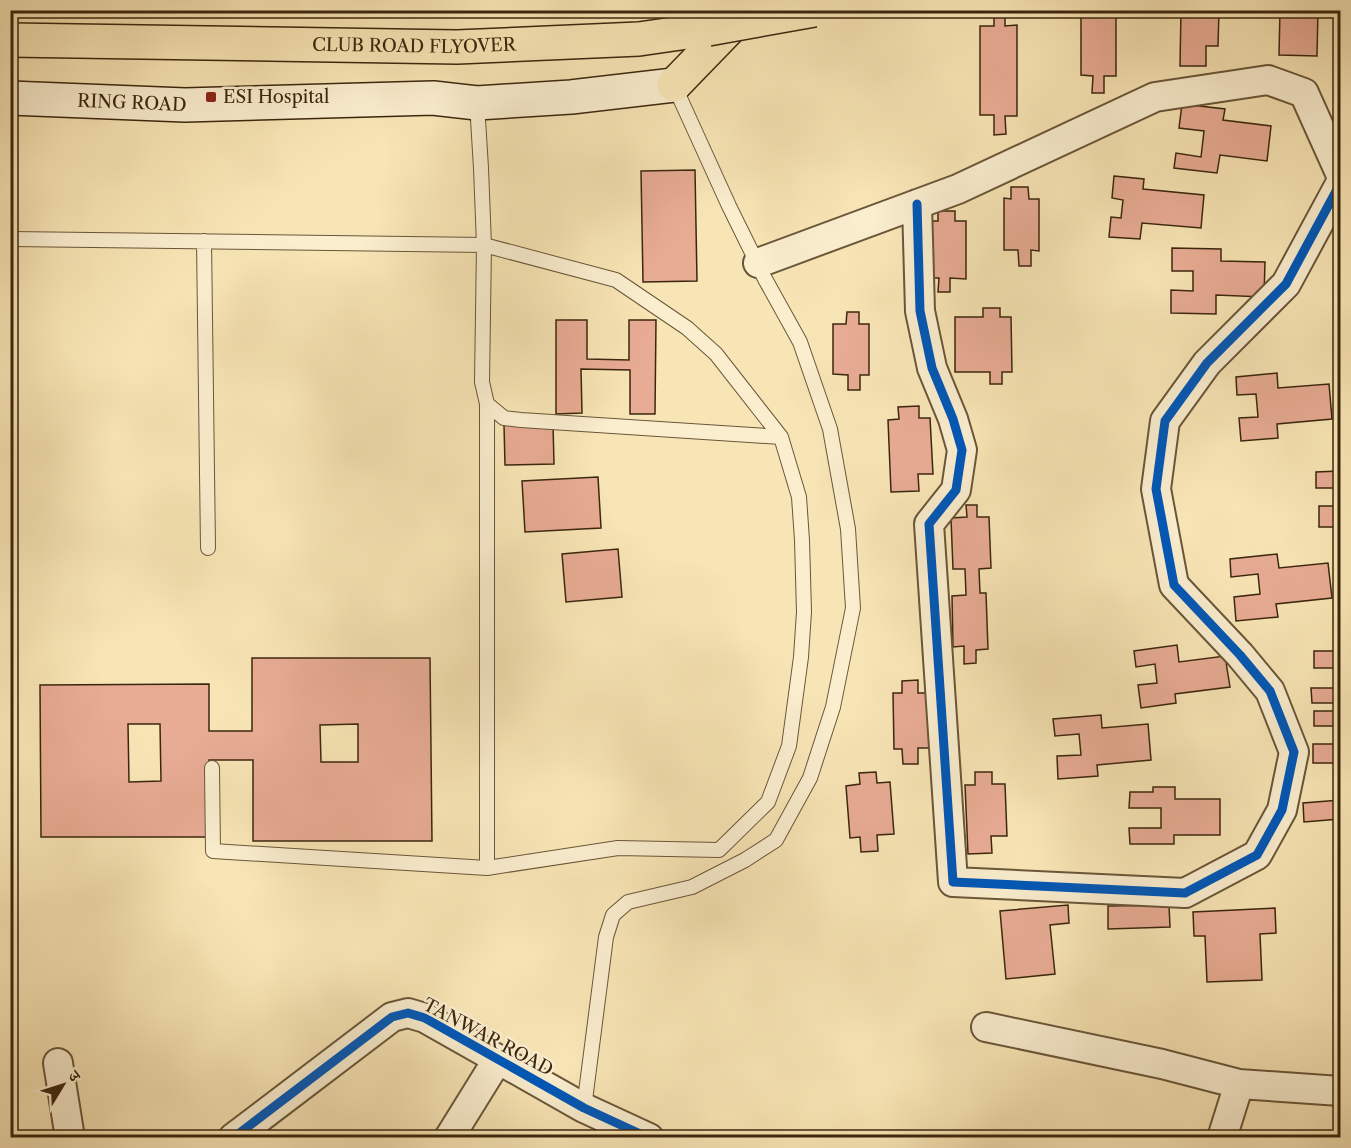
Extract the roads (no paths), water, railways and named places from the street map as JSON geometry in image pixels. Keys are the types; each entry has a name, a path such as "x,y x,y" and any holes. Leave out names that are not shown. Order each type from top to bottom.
{"main road":[{"path":"674,85 747,10"},
{"name":"CLUB ROAD FLYOVER","path":"10,40 457,47 639,39 814,10"},
{"name":"RING ROAD","path":"10,98 185,105 433,98 477,103 571,97 674,85"}],"street":[{"path":"758,263 958,189 1155,97 1268,80 1304,93 1341,173"},
{"path":"917,204 920,311 932,368 953,419 962,450 956,490 929,524 953,882 1185,893 1257,855 1282,810 1294,752 1270,691 1240,655 1174,585 1156,489 1165,421 1207,363 1286,284 1341,184"},
{"name":"TANWAR ROAD","path":"233,1137 392,1017 408,1013 425,1018 584,1108 649,1137"},
{"path":"986,1027 1162,1064 1239,1084 1341,1091"},
{"path":"448,1137 498,1059"},
{"path":"58,1063 70,1137"},
{"path":"1222,1137 1239,1084"}],"lane":[{"path":"584,1108 606,937 613,915 628,902 692,887 745,860 776,840 810,778 834,707 853,608 848,529 830,429 800,342 729,206 674,85"},
{"path":"477,103 484,245 482,382 487,404 487,868"},
{"path":"10,239 484,245 616,280 687,328 716,354 781,437 799,497 804,612 801,657 789,746 768,802 719,850 618,848 487,868 213,851 212,768"},
{"path":"204,241 208,548"},
{"path":"487,404 504,418 521,420 781,437"}],"place":[{"name":"ESI Hospital","path":"211,97"}]}
